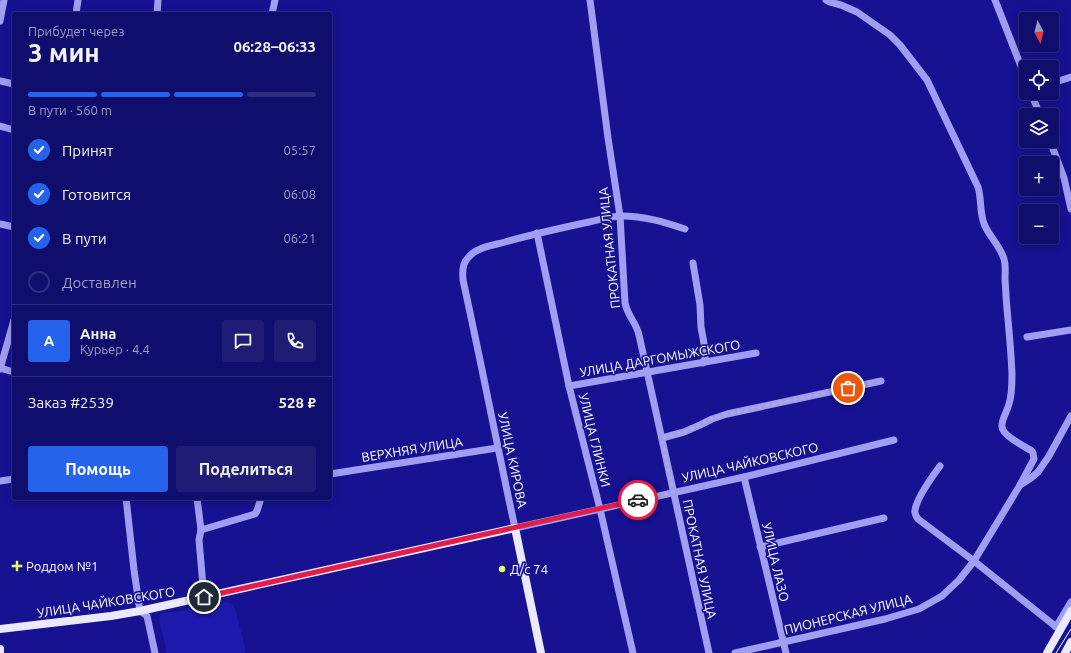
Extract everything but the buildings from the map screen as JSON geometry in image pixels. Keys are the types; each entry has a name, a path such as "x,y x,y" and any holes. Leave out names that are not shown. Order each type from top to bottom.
{"main road":[{"name":"УЛИЦА ЧАЙКОВСКОГО","path":"0,629 88,619 140,611 515,528"},
{"name":"УЛИЦА КИРОВА","path":"515,528 541,653"},
{"path":"1047,653 1058,628 1071,611"},
{"path":"1065,653 1071,642"}],"street":[{"path":"0,21 4,0"},
{"path":"76,12 78,0"},
{"path":"157,12 158,0"},
{"path":"272,12 275,0"},
{"name":"ПРОКАТНАЯ УЛИЦА","path":"590,0 620,216 625,303 629,316 638,329 709,653"},
{"name":"ПИОНЕРСКАЯ УЛИЦА","path":"735,653 919,609 942,596 959,580 974,561 1020,485 1033,461 1034,456 1032,451 1006,434 1002,429 1002,423 1009,404 1012,380 1008,331 1006,268 1002,253 982,220 980,193 978,187 927,80 900,45 890,35 857,12 826,0"},
{"path":"995,0 1019,61"},
{"path":"1059,81 1071,77"},
{"path":"0,81 12,84"},
{"path":"0,126 12,129"},
{"path":"1053,148 1068,178 1071,209"},
{"path":"537,233 620,216 654,219 685,229"},
{"path":"0,224 12,227"},
{"name":"УЛИЦА КИРОВА","path":"515,528 497,448 485,382 463,280 463,272 464,265 468,258 479,249 537,233"},
{"name":"УЛИЦА ГЛИНКИ","path":"537,233 569,386 600,509 633,653"},
{"path":"693,263 705,350 705,358 703,362"},
{"path":"12,327 0,369 12,372"},
{"path":"1027,337 1071,330"},
{"name":"УЛИЦА ДАРГОМЫЖСКОГО","path":"569,386 756,353"},
{"path":"662,438 684,432 712,418 727,414 881,381"},
{"path":"1020,485 1038,472 1049,456 1071,416"},
{"name":"УЛИЦА ЧАЙКОВСКОГО","path":"515,528 744,477 894,440"},
{"name":"ВЕРХНЯЯ УЛИЦА","path":"332,474 497,448"},
{"path":"940,466 915,509 915,515 921,522 974,561 1058,628 1071,602"},
{"name":"УЛИЦА ЛАЗО","path":"744,477 786,653"},
{"path":"0,481 12,480"},
{"path":"126,500 140,611 146,616 155,653"},
{"path":"197,500 201,530 199,540 204,597"},
{"path":"201,530 255,514 260,500"},
{"path":"760,547 884,518"}],"shaded area":[{"path":"225,602 231,603 236,611 246,653 166,653 159,619 162,613 199,609"}],"tram line":[{"path":"1056,653 1071,629"}],"way so far":[{"path":"638,500 673,492 662,438 684,432 712,418 848,388"}],"place":[{"name":"Роддом №1","path":"17,566"},
{"name":"Д/с 74","path":"502,569"}],"route":[{"path":"204,597 638,500"}]}
